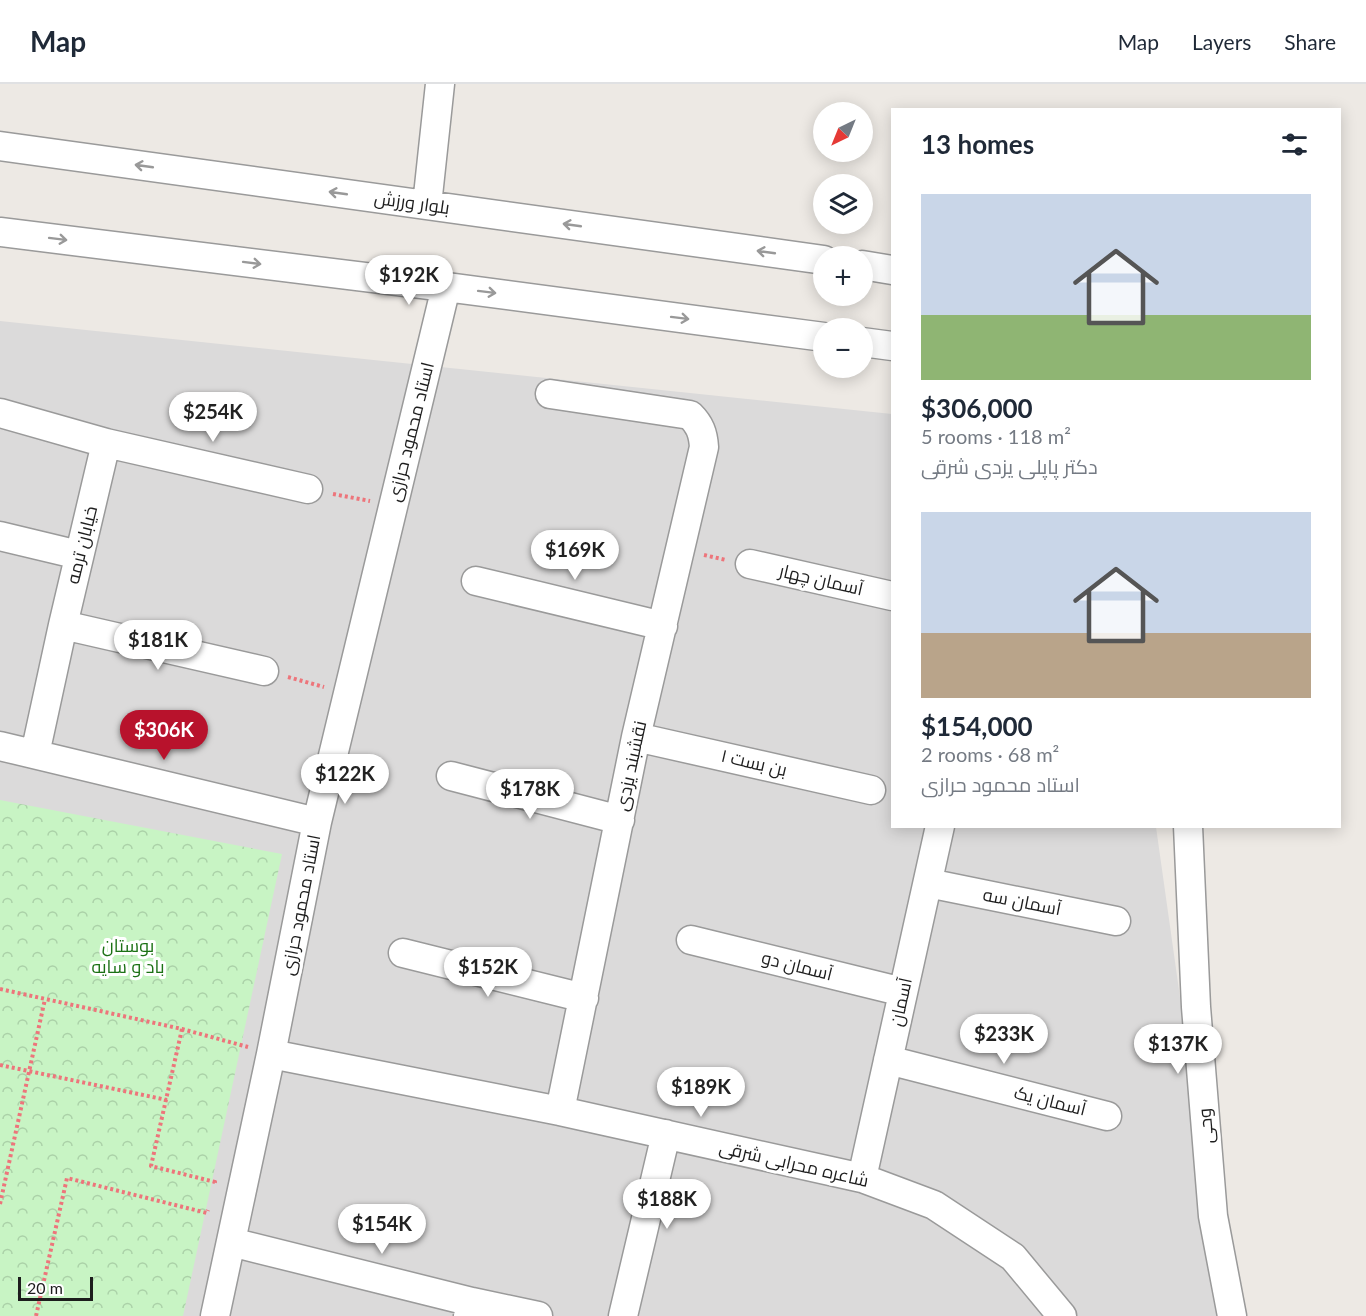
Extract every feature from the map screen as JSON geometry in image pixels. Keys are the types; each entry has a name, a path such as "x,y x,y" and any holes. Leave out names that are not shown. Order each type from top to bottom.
{"street":[{"path":"427,205 440,84"},
{"name":"بلوار ورزش","path":"0,146 813,258"},
{"path":"0,232 813,336"},
{"path":"873,267 891,270"},
{"name":"استاد محمود حرازی","path":"215,1316 272,1054 317,822 446,287"},
{"path":"873,343 891,346"},
{"name":"نقشبند یزدی","path":"550,394 690,415 698,423 703,433 704,447 636,736 560,1111"},
{"path":"0,413 106,443 308,489"},
{"name":"خیابان ترمه","path":"35,754 106,443"},
{"path":"0,536 79,555"},
{"name":"آسمان چهار","path":"750,564 891,596"},
{"path":"476,581 663,627"},
{"path":"63,625 264,671"},
{"name":"بن بست ۱","path":"636,736 871,790"},
{"path":"0,746 317,822"},
{"path":"451,776 620,820"},
{"name":"آسمان","path":"862,1178 940,828"},
{"name":"وحی","path":"1188,828 1196,1007 1213,1216 1232,1316"},
{"name":"آسمان سه","path":"928,883 1116,921"},
{"name":"آسمان دو","path":"691,940 903,992"},
{"path":"403,953 584,998"},
{"name":"شاعره محرابی شرقی","path":"272,1054 560,1111 862,1178 934,1205 1013,1257 1062,1316"},
{"name":"آسمان یک","path":"888,1060 1107,1116"},
{"path":"623,1316 666,1134"},
{"path":"231,1242 470,1309 538,1316"}],"path":[{"path":"308,489 394,505"},
{"path":"680,550 750,564"},
{"path":"264,671 348,693"},
{"path":"0,989 182,1029 272,1054"},
{"path":"0,1204 45,999"},
{"path":"182,1029 151,1166 215,1182 212,1192"},
{"path":"0,1065 166,1100"},
{"path":"36,1316 67,1178 207,1213 210,1203"}],"shaded area":[{"path":"0,321 891,414 891,828 1156,828 1225,1316 0,1316"}],"green space":[{"name":"بوستان باد و سایه","path":"0,800 282,854 183,1316 0,1316"}]}
